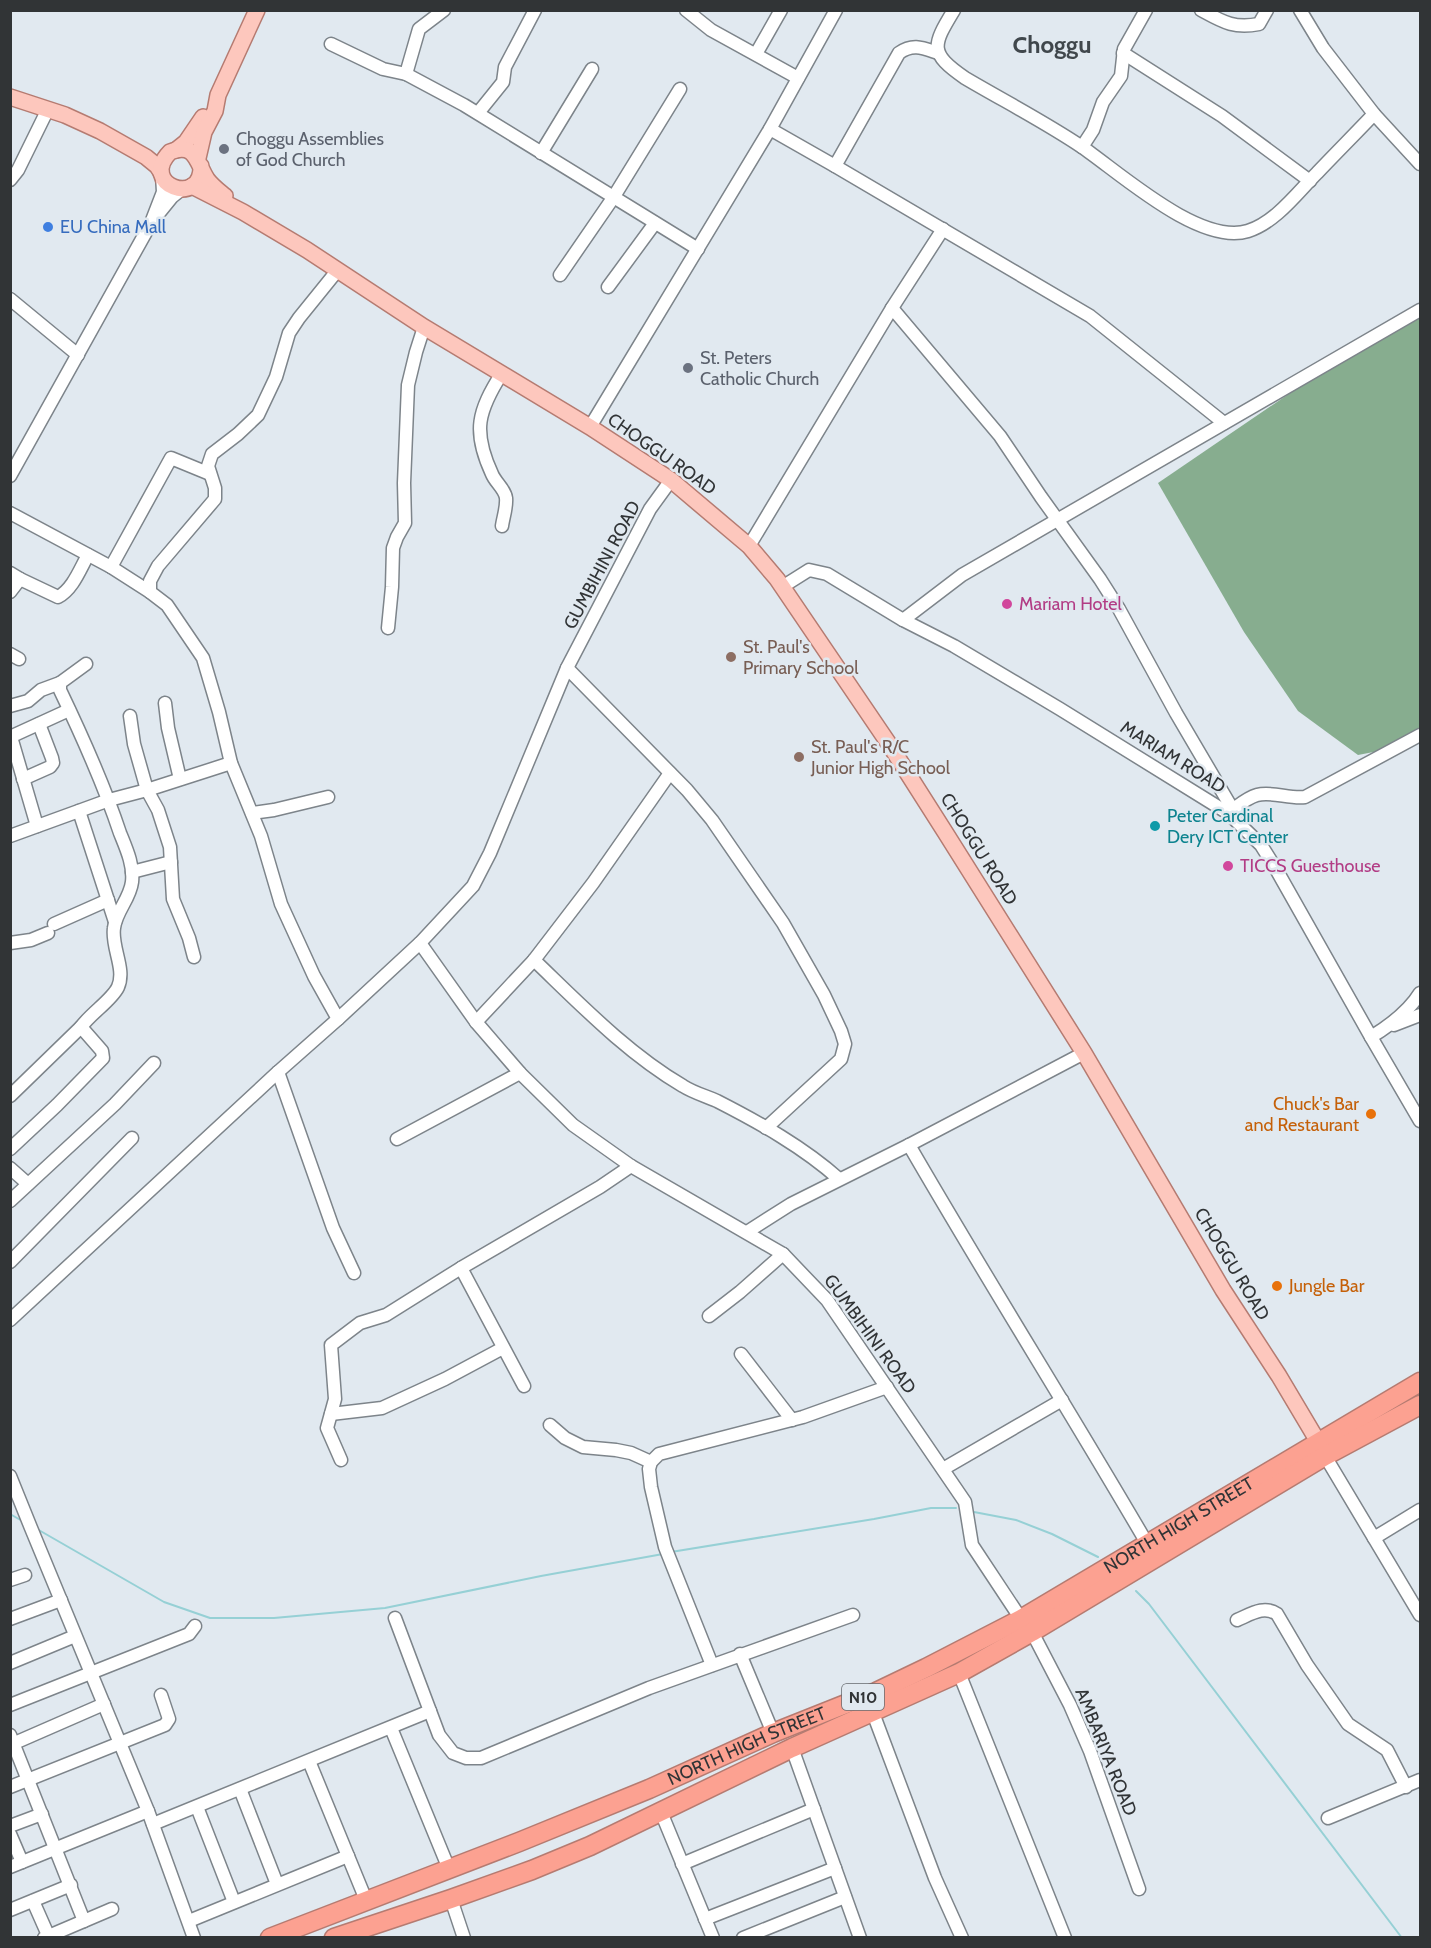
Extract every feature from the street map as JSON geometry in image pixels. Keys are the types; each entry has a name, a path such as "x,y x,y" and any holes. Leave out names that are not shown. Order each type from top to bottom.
{"highway":[{"name":"NORTH HIGH STREET","path":"270,1938 649,1789 773,1733 876,1692 1027,1625 1322,1449 1420,1382"},
{"name":"NORTH HIGH STREET","path":"334,1938 532,1870 590,1846 792,1748 959,1673 1148,1545 1322,1449 1420,1405"},
{"path":"577,1818 580,1835 590,1846"},
{"path":"519,1842 530,1853 532,1870"}],"main road":[{"path":"100,131 158,166 170,186 187,188 200,178 199,162 204,132 215,111 218,95 257,10"},
{"path":"162,174 161,165 192,134 218,95"},
{"path":"10,97 155,149 173,151 184,149 192,152 199,162"},
{"name":"CHOGGU ROAD","path":"199,162 208,180 243,212"},
{"name":"CHOGGU ROAD","path":"187,188 243,212 307,250 424,327 590,427 671,480 750,546 782,587 889,744 1084,1053 1223,1290 1279,1376 1322,1449"}],"street":[{"path":"406,74 419,29 444,10"},
{"path":"478,113 503,82 505,67 535,10"},
{"path":"686,10 711,30 798,78"},
{"path":"756,54 781,10"},
{"path":"590,427 770,129 836,10"},
{"path":"954,10 937,40 938,53 948,66 1082,147 1126,181 1187,219 1212,230 1231,234 1248,231 1267,221 1310,181 1374,114"},
{"path":"1082,147 1092,130 1103,102 1121,76 1124,49 1146,10"},
{"path":"1201,10 1234,26 1246,27 1259,24 1267,10"},
{"path":"1300,10 1323,48 1374,114 1420,164"},
{"path":"331,44 383,69 406,74 478,113 698,249"},
{"path":"835,166 899,53 915,46 938,53"},
{"path":"1124,54 1222,116 1310,181"},
{"path":"541,153 592,69"},
{"path":"560,275 613,198 680,88"},
{"path":"10,180 18,170 48,109"},
{"path":"770,129 1090,316 1224,423"},
{"path":"10,476 151,223 163,192 162,174"},
{"path":"151,223 168,201 187,188"},
{"path":"608,287 655,223"},
{"path":"750,546 892,308 943,229"},
{"path":"150,592 150,581 158,566 215,499 215,488 208,466 212,454 258,415 276,377 290,333 299,318 337,271"},
{"path":"10,299 78,354"},
{"path":"892,308 1000,436 1100,579 1231,811 1249,798 1260,794 1305,797 1419,740"},
{"path":"903,620 962,575 1420,309"},
{"path":"388,628 393,548 405,524 404,483 408,385 424,327"},
{"path":"501,526 506,500 484,457 481,421 488,396 502,373"},
{"path":"111,567 171,458 210,474"},
{"name":"GUMBIHINI ROAD","path":"10,1320 420,943 473,886 490,853 567,668 651,509 671,480"},
{"path":"10,513 111,567 150,592 167,605 202,658 219,712 231,763 261,836 281,904 314,976 338,1019"},
{"path":"10,592 15,576 58,597 65,594 88,555"},
{"name":"MARIAM ROAD","path":"782,587 809,570 827,574 903,620 954,646 1231,811 1261,845 1276,868 1420,1121"},
{"path":"10,706 28,701 41,690 60,683 86,664"},
{"path":"567,668 687,790 712,820 783,923 824,995 841,1031 845,1044 841,1059 766,1128"},
{"path":"10,1096 116,990 120,974 113,930 131,890 132,872 109,800 60,690 60,683"},
{"path":"165,703 168,728 180,779"},
{"path":"37,826 18,776 11,737 69,710"},
{"path":"130,716 134,744 147,790 158,810 170,848 173,899 194,957"},
{"path":"18,776 50,767 53,764 39,724"},
{"path":"10,836 109,800 231,763"},
{"path":"476,1022 534,960 593,883 670,773"},
{"path":"252,813 328,797"},
{"path":"79,811 115,922"},
{"path":"132,872 171,862"},
{"path":"10,943 31,940 108,900"},
{"name":"GUMBIHINI ROAD","path":"420,943 476,1022 520,1073 573,1125 630,1166 783,1254 827,1299 964,1502 972,1545 1027,1625"},
{"path":"534,960 611,1032 654,1068 686,1088 716,1101 790,1141 839,1179"},
{"path":"1371,1037 1387,1027 1416,1000 1420,993"},
{"path":"1387,1027 1420,1015"},
{"path":"10,1149 103,1058 102,1051 81,1027"},
{"path":"747,1232 791,1204 909,1146 1084,1053"},
{"path":"10,1201 115,1104 154,1063"},
{"path":"278,1072 333,1228 354,1273"},
{"path":"397,1138 520,1073"},
{"path":"10,1262 132,1138"},
{"path":"909,1146 1148,1545"},
{"path":"341,1460 327,1428 335,1399 331,1345 360,1323 386,1315 600,1187 630,1166"},
{"path":"10,1168 28,1184"},
{"path":"709,1316 764,1273 783,1254"},
{"path":"461,1269 524,1386"},
{"path":"331,1414 382,1408 445,1379 503,1348"},
{"path":"741,1354 792,1420"},
{"path":"712,1665 665,1547 651,1487 649,1469 651,1462 659,1454 792,1420 887,1387"},
{"path":"943,1469 1062,1400"},
{"path":"550,1425 564,1438 583,1448 631,1453 651,1462"},
{"path":"1322,1449 1420,1615"},
{"path":"10,1476 121,1743 194,1938"},
{"path":"1374,1538 1420,1510"},
{"path":"10,1580 25,1575"},
{"path":"10,1619 61,1600"},
{"path":"1237,1620 1262,1609 1271,1610 1277,1614 1307,1665 1348,1724 1388,1750 1406,1787"},
{"path":"395,1618 439,1735 453,1753 466,1758 481,1758 649,1688 853,1615"},
{"name":"AMBARIYA ROAD","path":"1027,1625 1070,1705 1090,1751 1139,1889"},
{"path":"10,1705 189,1634 195,1626"},
{"path":"10,1663 75,1636"},
{"path":"740,1654 773,1733"},
{"path":"959,1673 1065,1938"},
{"path":"10,1787 168,1722 161,1695"},
{"path":"84,1922 12,1741 104,1704"},
{"path":"153,1824 430,1711"},
{"path":"873,1713 935,1878 962,1938"},
{"path":"391,1728 449,1869"},
{"path":"792,1748 860,1938"},
{"path":"309,1761 366,1900"},
{"path":"1328,1818 1420,1780"},
{"path":"240,1788 277,1884"},
{"path":"197,1807 234,1902"},
{"path":"682,1864 814,1809"},
{"path":"10,1834 16,1865 148,1811"},
{"path":"661,1812 713,1938"},
{"path":"10,1826 42,1814"},
{"path":"189,1921 348,1856"},
{"path":"705,1919 835,1868"},
{"path":"10,1910 70,1885"},
{"path":"742,1938 759,1934 845,1897"},
{"path":"451,1899 464,1938"},
{"path":"33,1901 46,1936 112,1909"}],"green space":[{"path":"1420,316 1420,743 1358,755 1298,711 1244,632 1158,483 1321,372"}],"waterway":[{"path":"671,1552 931,1508 956,1508"},
{"path":"974,1512 1016,1520 1052,1534 1098,1557"},
{"path":"10,1514 24,1522"},
{"path":"37,1529 164,1602 210,1618 274,1618 385,1608 663,1554"},
{"path":"1136,1591 1149,1604 1402,1938"}],"place":[{"name":"Choggu Assemblies of God Church","path":"224,149"},
{"name":"EU China Mall","path":"48,227"},
{"name":"St. Peters Catholic Church","path":"688,368"},
{"name":"Mariam Hotel","path":"1007,604"},
{"name":"St. Paul's Primary School","path":"731,657"},
{"name":"St. Paul's R/C Junior High School","path":"799,757"},
{"name":"Peter Cardinal Dery ICT Center","path":"1155,826"},
{"name":"TICCS Guesthouse","path":"1228,866"},
{"name":"Chuck's Bar and Restaurant","path":"1371,1114"},
{"name":"Jungle Bar","path":"1277,1286"}],"district":[{"name":"Choggu","path":"1052,45"}]}
